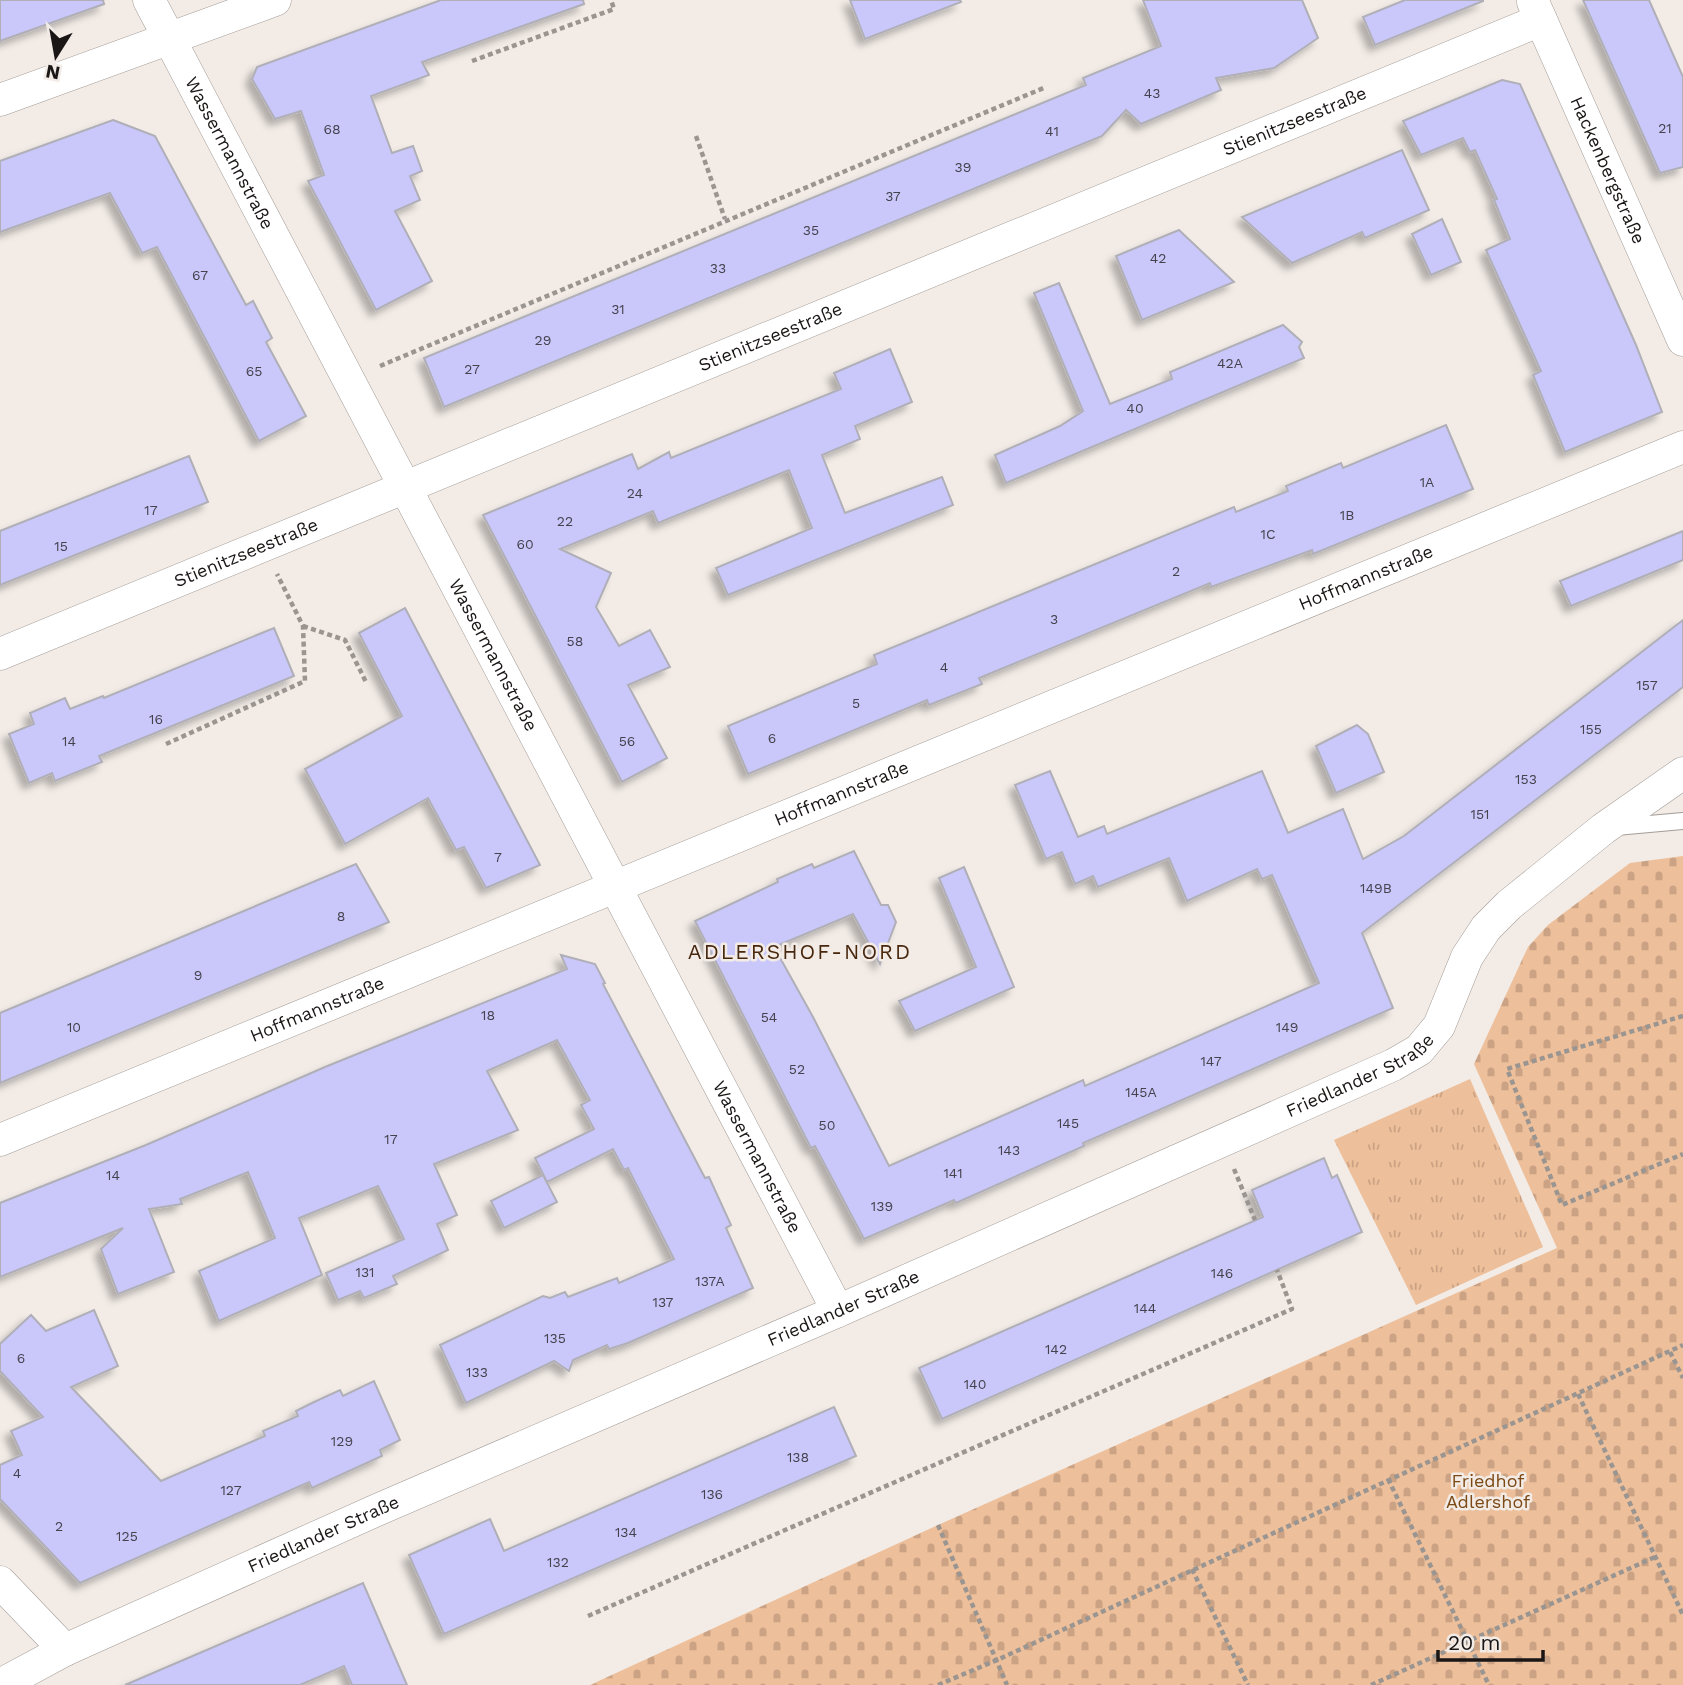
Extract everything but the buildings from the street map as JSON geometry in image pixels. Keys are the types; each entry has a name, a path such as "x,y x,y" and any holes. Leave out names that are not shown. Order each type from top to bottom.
{"street":[{"name":"Wassermannstraße","path":"149,0 838,1311"},
{"path":"0,100 275,0"},
{"name":"Hackenbergstraße","path":"1537,10 1683,340"},
{"name":"Stienitzseestraße","path":"0,653 404,488 1537,10"},
{"name":"Hoffmannstraße","path":"0,1140 1683,447"},
{"name":"Friedlander Straße","path":"0,1685 65,1650 377,1510 838,1311 1393,1065 1419,1050 1439,1026 1467,957 1486,928 1509,905 1604,829 1683,774"},
{"path":"0,1582 65,1650"}],"lane":[{"path":"1604,829 1683,821"}],"path":[{"path":"472,61 614,9 611,0"},
{"path":"380,366 725,219 1046,87"},
{"path":"696,136 725,219"},
{"path":"166,744 305,681 303,626 277,573"},
{"path":"303,626 345,640 366,682"},
{"path":"1683,1016 1507,1069 1562,1205 1683,1154"},
{"path":"1234,1169 1255,1220"},
{"path":"588,1616 1292,1309 1277,1270"},
{"path":"938,1685 1683,1345"},
{"path":"1670,1352 1683,1378"},
{"path":"1578,1394 1683,1615"},
{"path":"1388,1479 1489,1685"},
{"path":"938,1525 1007,1685"},
{"path":"1371,1685 1655,1557"},
{"path":"1192,1569 1248,1685"}],"green space":[{"name":"Friedhof Adlershof","path":"1683,856 1683,1685 590,1685 938,1525 1557,1248 1474,1064 1528,947 1548,925 1630,863"},
{"path":"1470,1079 1543,1247 1416,1305 1334,1140"}],"district":[{"name":"ADLERSHOF-NORD","path":"800,952"}]}
